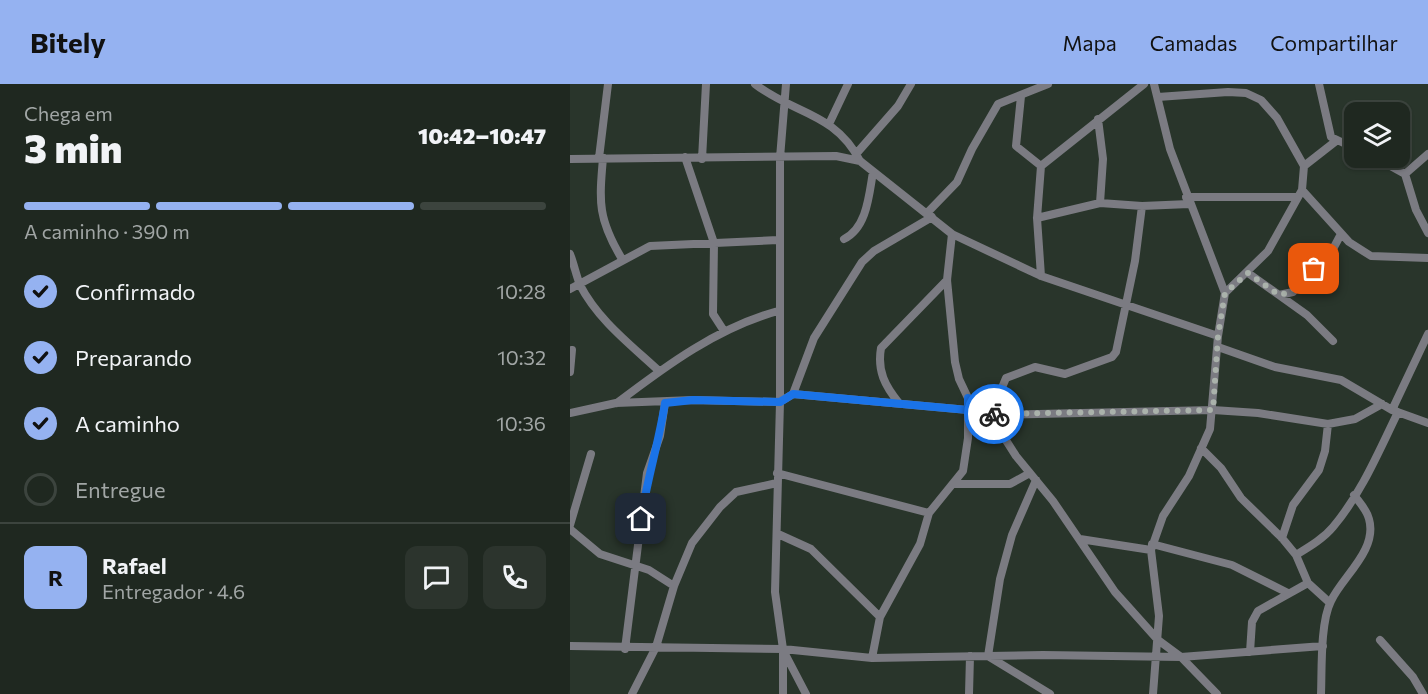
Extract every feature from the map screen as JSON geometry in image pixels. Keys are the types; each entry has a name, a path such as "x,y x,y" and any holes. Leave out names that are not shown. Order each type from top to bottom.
{"street":[{"path":"608,84 599,202 608,236 622,259"},
{"path":"702,159 706,84"},
{"path":"755,84 829,124 848,141 858,158 873,172 952,234 1041,276 1218,336"},
{"path":"783,694 783,649 775,592 780,402 778,240 780,158 786,84"},
{"path":"829,124 848,84"},
{"path":"793,394 814,338 862,262 874,251 930,215 957,182 994,109 1004,101 1048,84"},
{"path":"1041,276 1037,218 1041,166 1144,84"},
{"path":"1153,694 1154,657 1158,640 1159,616 1151,547 1163,516 1189,476 1210,429 1218,336 1225,293 1170,149 1154,84"},
{"path":"1319,84 1328,128 1336,141 1344,144"},
{"path":"858,158 898,106 907,85"},
{"path":"1158,98 1228,92 1246,93 1261,100 1277,118 1304,166 1300,193 1268,251 1225,293"},
{"path":"1021,96 1016,146 1041,166"},
{"path":"1098,119 1102,159 1100,203"},
{"path":"1304,166 1336,141"},
{"path":"1405,174 1428,154"},
{"path":"570,159 836,156 858,158"},
{"path":"685,157 714,243 714,314 724,331"},
{"path":"1394,168 1405,174 1416,210 1427,230"},
{"path":"844,239 851,236 860,222 868,201 873,172"},
{"path":"1037,218 1100,203 1142,206 1188,200 1300,193 1341,234 1371,256 1428,258"},
{"path":"999,413 1001,390 1006,378 1035,367 1065,374 1112,357 1119,344 1125,303 1135,261 1142,206"},
{"path":"872,657 880,617 920,544 929,513 963,471 967,453 968,398 959,379 955,362 947,280 952,234"},
{"path":"1279,295 1293,292 1307,274 1326,262 1341,234"},
{"path":"570,289 622,259 656,245 778,240"},
{"path":"570,254 579,283 592,305 659,371"},
{"path":"1248,273 1307,315 1333,341"},
{"path":"899,403 887,388 881,375 879,360 881,348 947,280"},
{"path":"616,403 659,371 724,331 778,311"},
{"path":"1296,555 1320,540 1334,526 1354,495 1395,411 1428,334"},
{"path":"1218,347 1275,367 1341,380 1395,411 1428,423"},
{"path":"570,372 573,350"},
{"path":"570,413 616,403 665,403 693,400 780,402 793,394 968,410"},
{"path":"968,398 990,415 1080,539 1115,592 1158,640 1181,657 1217,694"},
{"path":"625,649 647,473 660,436 665,403"},
{"path":"990,415 999,413 1033,416 1213,410 1258,413 1328,424 1355,419 1382,404"},
{"path":"1282,538 1293,505 1319,470 1325,451 1328,424"},
{"path":"1201,448 1221,468 1241,498 1282,538 1296,555 1308,583 1330,603"},
{"path":"591,454 570,527 600,554 649,570 674,586"},
{"path":"777,473 929,513"},
{"path":"953,484 1010,484 1030,473"},
{"path":"987,656 1000,579 1012,535 1036,480"},
{"path":"632,694 656,647 674,586 692,543 720,507 736,492 752,486 777,483"},
{"path":"1321,694 1323,646 1330,603 1354,569 1368,533 1369,520 1354,495"},
{"path":"778,534 811,549 880,617"},
{"path":"1080,539 1151,547 1232,565 1288,593"},
{"path":"1250,652 1254,616 1288,593 1308,583"},
{"path":"1380,640 1413,677 1423,694"},
{"path":"570,646 625,649 656,647 783,649 872,657 1181,657 1323,646"},
{"path":"783,649 806,694"},
{"path":"969,694 970,656"},
{"path":"987,656 1050,694"}],"way so far":[{"path":"994,414 1033,416 1213,410 1218,336 1225,293 1248,273 1279,295 1287,294 1293,292 1314,269"}],"route":[{"path":"641,519 647,473 660,436 665,403 693,400 780,402 793,394 968,410 968,398 990,415 994,414"}]}
